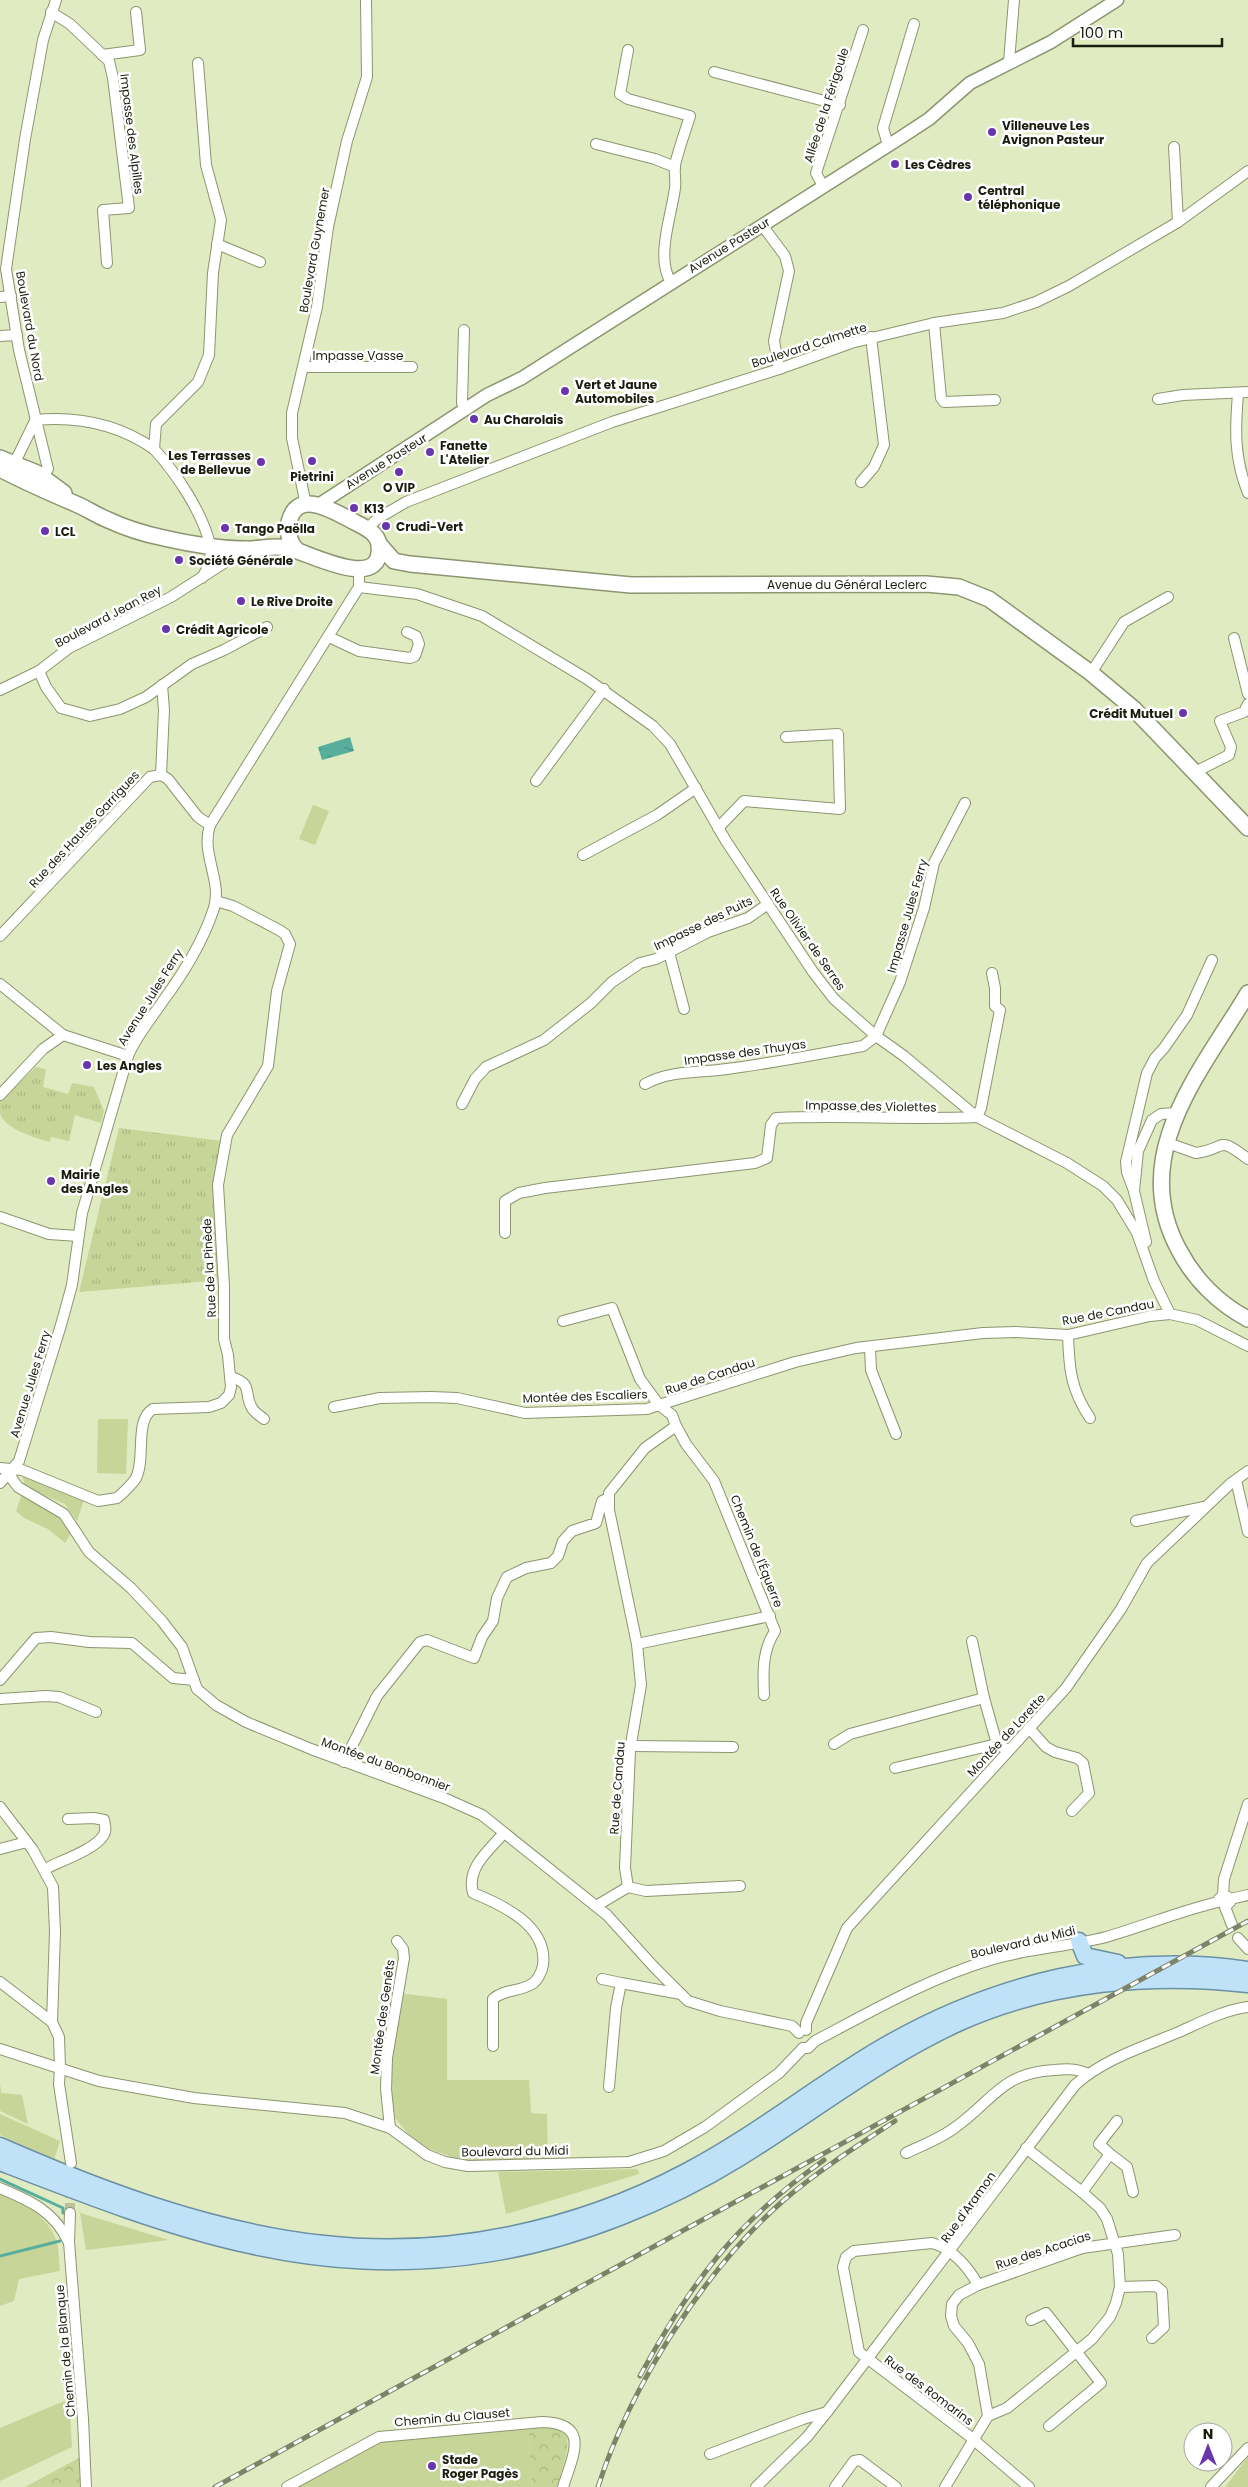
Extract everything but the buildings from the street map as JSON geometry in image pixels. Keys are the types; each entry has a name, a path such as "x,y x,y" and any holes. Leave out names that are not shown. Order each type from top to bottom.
{"main road":[{"path":"3,465 30,469 38,481 76,504 132,530 210,545 246,549 273,546 297,550 308,556 366,567 394,560 379,544 374,534 367,529 343,516 313,505 292,516 288,530 273,546"},
{"path":"288,530 290,539 297,550"},
{"path":"366,567 377,558 379,544"},
{"name":"Avenue du Général Leclerc","path":"394,560 437,568 622,584 942,584 959,587 989,599 1090,673 1134,709 1243,823 1248,834"},
{"path":"1248,994 1177,1113 1165,1142 1162,1160 1162,1198 1168,1227 1174,1243 1201,1283 1221,1301 1248,1319"},
{"path":"1079,1941 1085,1956 1092,1959 1140,1966"},
{"path":"0,2146 44,2165 136,2199 234,2229 335,2245 423,2247 465,2243 507,2236 583,2216 660,2185 733,2145 881,2048 916,2029 976,2001 1049,1979 1140,1966 1193,1966 1248,1970"},
{"path":"1190,1980 1248,1992"},
{"path":"0,2162 138,2215 256,2248 319,2258 374,2261 419,2261 495,2253 605,2222 685,2188 737,2159 866,2073 906,2049 986,2012 1040,1995 1091,1985 1126,1981 1190,1980 1248,1984"}],"street":[{"name":"Boulevard du Nord","path":"38,481 48,470 17,335 5,297 6,269 24,139 43,40 56,0"},
{"name":"Boulevard Guynemer","path":"313,505 292,438 292,413 317,307 328,227 347,141 367,77 366,0"},
{"path":"1009,62 1014,0"},
{"name":"Avenue Pasteur","path":"313,505 340,490 487,395 522,378 929,119 960,90 1009,62 1051,42 1117,0"},
{"name":"Impasse des Alpilles","path":"52,12 70,24 109,61 113,78 129,208 103,210 108,263"},
{"path":"102,55 140,50 136,12"},
{"path":"888,145 884,137 883,128 914,24"},
{"name":"Allée de la Férigoule","path":"823,186 816,173 840,105 863,30"},
{"path":"628,50 620,94 628,99 690,116 675,167 675,185 665,246 664,264 671,282"},
{"path":"154,449 156,424 198,382 209,355 213,273 221,220 206,165 198,63"},
{"path":"714,72 840,105"},
{"path":"596,144 655,159 675,167"},
{"path":"1174,148 1178,222"},
{"name":"Boulevard Calmette","path":"367,529 377,519 406,502 612,422 779,369 871,337 934,323 1003,312 1036,302 1069,286 1178,222 1248,171"},
{"path":"762,225 787,262 788,284 774,341 779,369"},
{"path":"217,244 260,262"},
{"path":"0,257 6,269"},
{"path":"934,323 941,398 944,402 995,400"},
{"path":"464,330 462,404 466,410"},
{"path":"0,336 17,335"},
{"path":"861,482 874,467 884,445 871,337"},
{"name":"Impasse Vasse","path":"304,367 412,367"},
{"path":"1158,399 1183,395 1243,393 1235,439 1240,474 1248,493"},
{"path":"3,465 32,431 35,420 80,419 133,434 154,449 173,469 198,513 210,545 209,565 202,578"},
{"name":"Avenue Pasteur","path":"340,490 339,498 343,516"},
{"name":"Boulevard Jean Rey","path":"0,690 39,671 69,648 172,597 246,549"},
{"path":"359,587 366,567"},
{"name":"Avenue Jules Ferry","path":"0,1483 3,1470 18,1461 61,1326 72,1286 82,1213 128,1056 137,1039 179,979 207,927 216,901 216,890 206,844 210,825 359,587"},
{"name":"Rue Olivier de Serres","path":"359,587 417,594 482,616 604,689 662,733 718,828 813,972 834,999 876,1036 904,1056 976,1117 1067,1163 1103,1186 1116,1200 1137,1233 1154,1281 1170,1314"},
{"path":"1090,673 1124,622 1168,597"},
{"path":"39,671 46,687 61,708 90,716 120,709 146,697 192,664 224,650 267,627"},
{"path":"329,637 359,651 410,658 415,656 419,644 416,636 407,632"},
{"path":"1234,638 1248,694"},
{"path":"162,685 164,710 161,774 168,779 198,817 210,825"},
{"path":"536,781 604,689"},
{"path":"1195,772 1229,755 1231,747 1220,721 1244,712 1248,704"},
{"path":"718,828 744,801 840,808 838,734 786,737"},
{"name":"Rue des Hautes Garrigues","path":"0,936 99,833 143,782 150,776 161,774"},
{"path":"583,855 657,814 696,788"},
{"name":"Impasse Jules Ferry","path":"876,1036 900,982 924,908 934,863 965,803"},
{"name":"Rue de la Pinède","path":"3,1470 28,1472 98,1501 117,1498 136,1477 143,1441 142,1422 145,1413 153,1409 209,1407 221,1403 229,1395 231,1377 224,1339 224,1286 217,1199 218,1178 227,1135 268,1066 277,991 290,944 285,934 279,930 233,906 216,901"},
{"name":"Impasse des Puits","path":"462,1104 475,1079 486,1067 544,1040 591,1003 612,982 640,963 656,959 708,932 748,918 768,904"},
{"path":"669,952 684,1009"},
{"path":"1149,1263 1126,1162 1148,1073 1155,1058 1186,1015 1212,960"},
{"path":"976,1117 981,1108 1000,1010 995,1006 995,988 992,973"},
{"path":"0,984 63,1035 128,1056"},
{"path":"0,1095 43,1049 63,1035"},
{"name":"Impasse des Thuyas","path":"645,1084 656,1078 690,1071 725,1070 863,1046 876,1036"},
{"path":"1134,1191 1138,1151 1152,1120 1161,1114 1177,1113"},
{"name":"Impasse des Violettes","path":"505,1233 505,1201 519,1193 609,1180 755,1163 767,1158 771,1125 776,1118 832,1116 927,1120 976,1117"},
{"path":"1165,1142 1196,1153 1220,1144 1227,1144 1248,1159"},
{"path":"0,1217 50,1234 78,1236"},
{"path":"564,1321 612,1308 640,1378 659,1405"},
{"path":"1170,1314 1197,1320 1248,1346"},
{"name":"Rue de Candau","path":"659,1405 795,1362 856,1348 870,1348 982,1334 1016,1332 1068,1335 1150,1316 1170,1314"},
{"path":"1068,1335 1069,1372 1078,1400 1090,1418"},
{"path":"870,1348 871,1370 896,1434"},
{"path":"231,1377 241,1380 248,1389 252,1408 264,1419"},
{"name":"Montée des Escaliers","path":"334,1407 380,1398 431,1397 457,1398 526,1413 647,1409 659,1405"},
{"name":"Rue de Candau","path":"659,1405 672,1415 676,1426"},
{"path":"344,1762 377,1696 420,1642 427,1640 474,1658 482,1637 493,1621 497,1598 506,1577 526,1568 551,1563 558,1556 563,1542 572,1531 596,1523 602,1501 609,1498 609,1493 645,1448 676,1426"},
{"name":"Chemin de l'Équerre","path":"676,1426 686,1444 714,1481 775,1631 767,1643 763,1664 764,1695"},
{"name":"Montée du Bonbonnier","path":"3,1470 18,1487 64,1514 90,1552 131,1588 162,1621 182,1647 197,1689 216,1705 246,1722 344,1762 444,1798 482,1815 608,1915 688,2001 720,2011 792,2026 802,2032"},
{"name":"Montée de Lorette","path":"802,2032 847,1928 1066,1688 1092,1653 1147,1563 1205,1507 1248,1472"},
{"path":"1236,1480 1248,1532"},
{"name":"Rue de Candau","path":"609,1498 609,1510 637,1644 641,1685 631,1746 625,1868 628,1886"},
{"path":"1136,1521 1205,1507"},
{"path":"637,1644 770,1616"},
{"path":"0,1680 36,1638 51,1636 89,1642 132,1644 173,1678 194,1680"},
{"path":"972,1642 984,1698 997,1744"},
{"path":"0,1699 59,1697 96,1712"},
{"path":"834,1744 850,1734 984,1698"},
{"path":"1029,1728 1046,1746 1055,1752 1077,1758 1083,1763 1089,1794 1072,1810"},
{"path":"895,1768 997,1744 1008,1750"},
{"path":"631,1746 733,1746"},
{"path":"1232,1925 1224,1901 1224,1878 1248,1804"},
{"path":"0,1807 27,1842 53,1887 52,2022 59,2037 59,2084 71,2163"},
{"path":"44,1869 91,1846 104,1835 106,1827 104,1820 94,1818 68,1819"},
{"path":"493,2046 493,1999 499,1994 533,1984 542,1971 544,1959 534,1932 526,1922 492,1901 473,1893 471,1886 480,1858 504,1833"},
{"path":"0,1849 27,1842"},
{"path":"596,1906 628,1886 646,1891 740,1886"},
{"name":"Boulevard du Midi","path":"815,2041 881,2006 955,1972 992,1959 1104,1937 1191,1908 1248,1895"},
{"path":"1238,1938 1248,1949"},
{"name":"Montée des Genêts","path":"390,2128 386,2089 387,2058 404,1958 402,1949 397,1941"},
{"path":"602,1979 681,1994"},
{"path":"0,1982 52,2022"},
{"path":"609,2087 616,2008 621,1983"},
{"name":"Rue d'Aramon","path":"756,2487 807,2437 827,2412 949,2254 1026,2148 1075,2085 1088,2074 1112,2060 1222,2013 1248,2007"},
{"path":"802,2032 813,2033 815,2041 813,2046 803,2048 797,2042 802,2032"},
{"name":"Boulevard du Midi","path":"0,2049 99,2081 194,2098 345,2114 390,2128 428,2155 445,2162 468,2166 628,2162 664,2151 706,2127 779,2073 803,2048"},
{"path":"906,2153 957,2126 1007,2082 1020,2076 1046,2070 1070,2069 1088,2074"},
{"path":"1117,2121 1099,2144 1127,2167 1133,2192"},
{"path":"945,2487 988,2416 1007,2408 1092,2339 1110,2317 1120,2287 1118,2254 1104,2213 1082,2192 1026,2148"},
{"path":"1082,2192 1110,2154"},
{"path":"0,2188 44,2210 60,2225 68,2242"},
{"name":"Chemin de la Blanque","path":"70,2214 68,2242 84,2434 86,2487"},
{"name":"Rue des Acacias","path":"988,2416 979,2364 968,2343 954,2326 951,2316 952,2304 959,2295 978,2286 1082,2248 1175,2234"},
{"path":"868,2359 859,2352 856,2342 843,2267 846,2257 854,2252 925,2242 939,2245 968,2268 978,2286"},
{"path":"1120,2287 1156,2286 1162,2291 1164,2327 1152,2338"},
{"path":"1031,2320 1046,2313 1101,2382 1049,2426"},
{"name":"Rue des Romarins","path":"868,2359 968,2435 974,2442 1030,2487"},
{"path":"710,2454 803,2419 827,2412"},
{"name":"Chemin du Clauset","path":"287,2487 379,2437 396,2433 558,2422 567,2426 575,2439 574,2452 563,2487"},
{"path":"1211,2487 1248,2448"},
{"path":"835,2487 854,2461 860,2460 896,2487"}],"green space":[{"path":"313,805 329,811 315,845 299,839"},
{"path":"36,1067 46,1069 43,1087 68,1094 72,1083 94,1087 104,1111 101,1123 75,1115 69,1141 51,1137 50,1142 21,1132 8,1124 0,1113 0,1101"},
{"path":"119,1128 222,1141 213,1200 221,1280 79,1292"},
{"path":"98,1419 128,1419 126,1474 97,1473"},
{"path":"22,1474 84,1500 77,1521 65,1504 25,1487"},
{"path":"21,1496 60,1515 73,1530 65,1543 48,1529 24,1518 16,1511"},
{"path":"398,1993 447,1999 447,2080 529,2080 531,2113 547,2114 548,2159 464,2161 429,2149 410,2136 392,2114 389,2058"},
{"path":"0,2083 1,2093 22,2095 28,2124 0,2111"},
{"path":"0,2114 60,2141 54,2160 0,2135"},
{"path":"638,2169 639,2174 506,2214 498,2172"},
{"path":"0,2193 28,2206 44,2220 55,2237 58,2247 60,2271 19,2279 14,2301 0,2306"},
{"path":"80,2213 169,2240 86,2250"},
{"path":"69,2399 72,2447 0,2481 0,2428"},
{"path":"551,2426 565,2430 567,2437 566,2458 557,2487 532,2487 528,2427"},
{"name":"Stade Roger Pagès","path":"528,2427 532,2487 295,2487 370,2445 393,2437"},
{"path":"1248,2457 1248,2487 1225,2487"},
{"path":"79,2458 80,2487 25,2487"}],"water":[{"path":"350,737 354,751 322,760 318,747"}],"waterway":[{"path":"0,2179 63,2208 63,2213"},
{"path":"0,2256 60,2241"}],"tunnel":[{"path":"70,2184 70,2213"}],"railway":[{"path":"215,2487 1248,1921"},
{"path":"598,2487 629,2410 650,2371 698,2295 726,2260 754,2228 797,2189 895,2121"},
{"path":"640,2376 678,2311 718,2256 765,2207 824,2160"}],"place":[{"name":"Villeneuve Les Avignon Pasteur","path":"992,132"},
{"name":"Les Cèdres","path":"895,164"},
{"name":"Central téléphonique","path":"968,197"},
{"name":"Vert et Jaune Automobiles","path":"565,391"},
{"name":"Au Charolais","path":"474,419"},
{"name":"Fanette L'Atelier","path":"430,452"},
{"name":"Pietrini","path":"312,461"},
{"name":"Les Terrasses de Bellevue","path":"261,462"},
{"name":"O VIP","path":"399,472"},
{"name":"K13","path":"354,508"},
{"name":"Crudi-Vert","path":"386,526"},
{"name":"Tango Paëlla","path":"225,528"},
{"name":"LCL","path":"45,531"},
{"name":"Société Générale","path":"179,560"},
{"name":"Le Rive Droite","path":"241,601"},
{"name":"Crédit Agricole","path":"166,629"},
{"name":"Crédit Mutuel","path":"1183,713"},
{"name":"Les Angles","path":"87,1065"},
{"name":"Mairie des Angles","path":"51,1181"},
{"name":"Stade Roger Pagès","path":"432,2466"}]}
